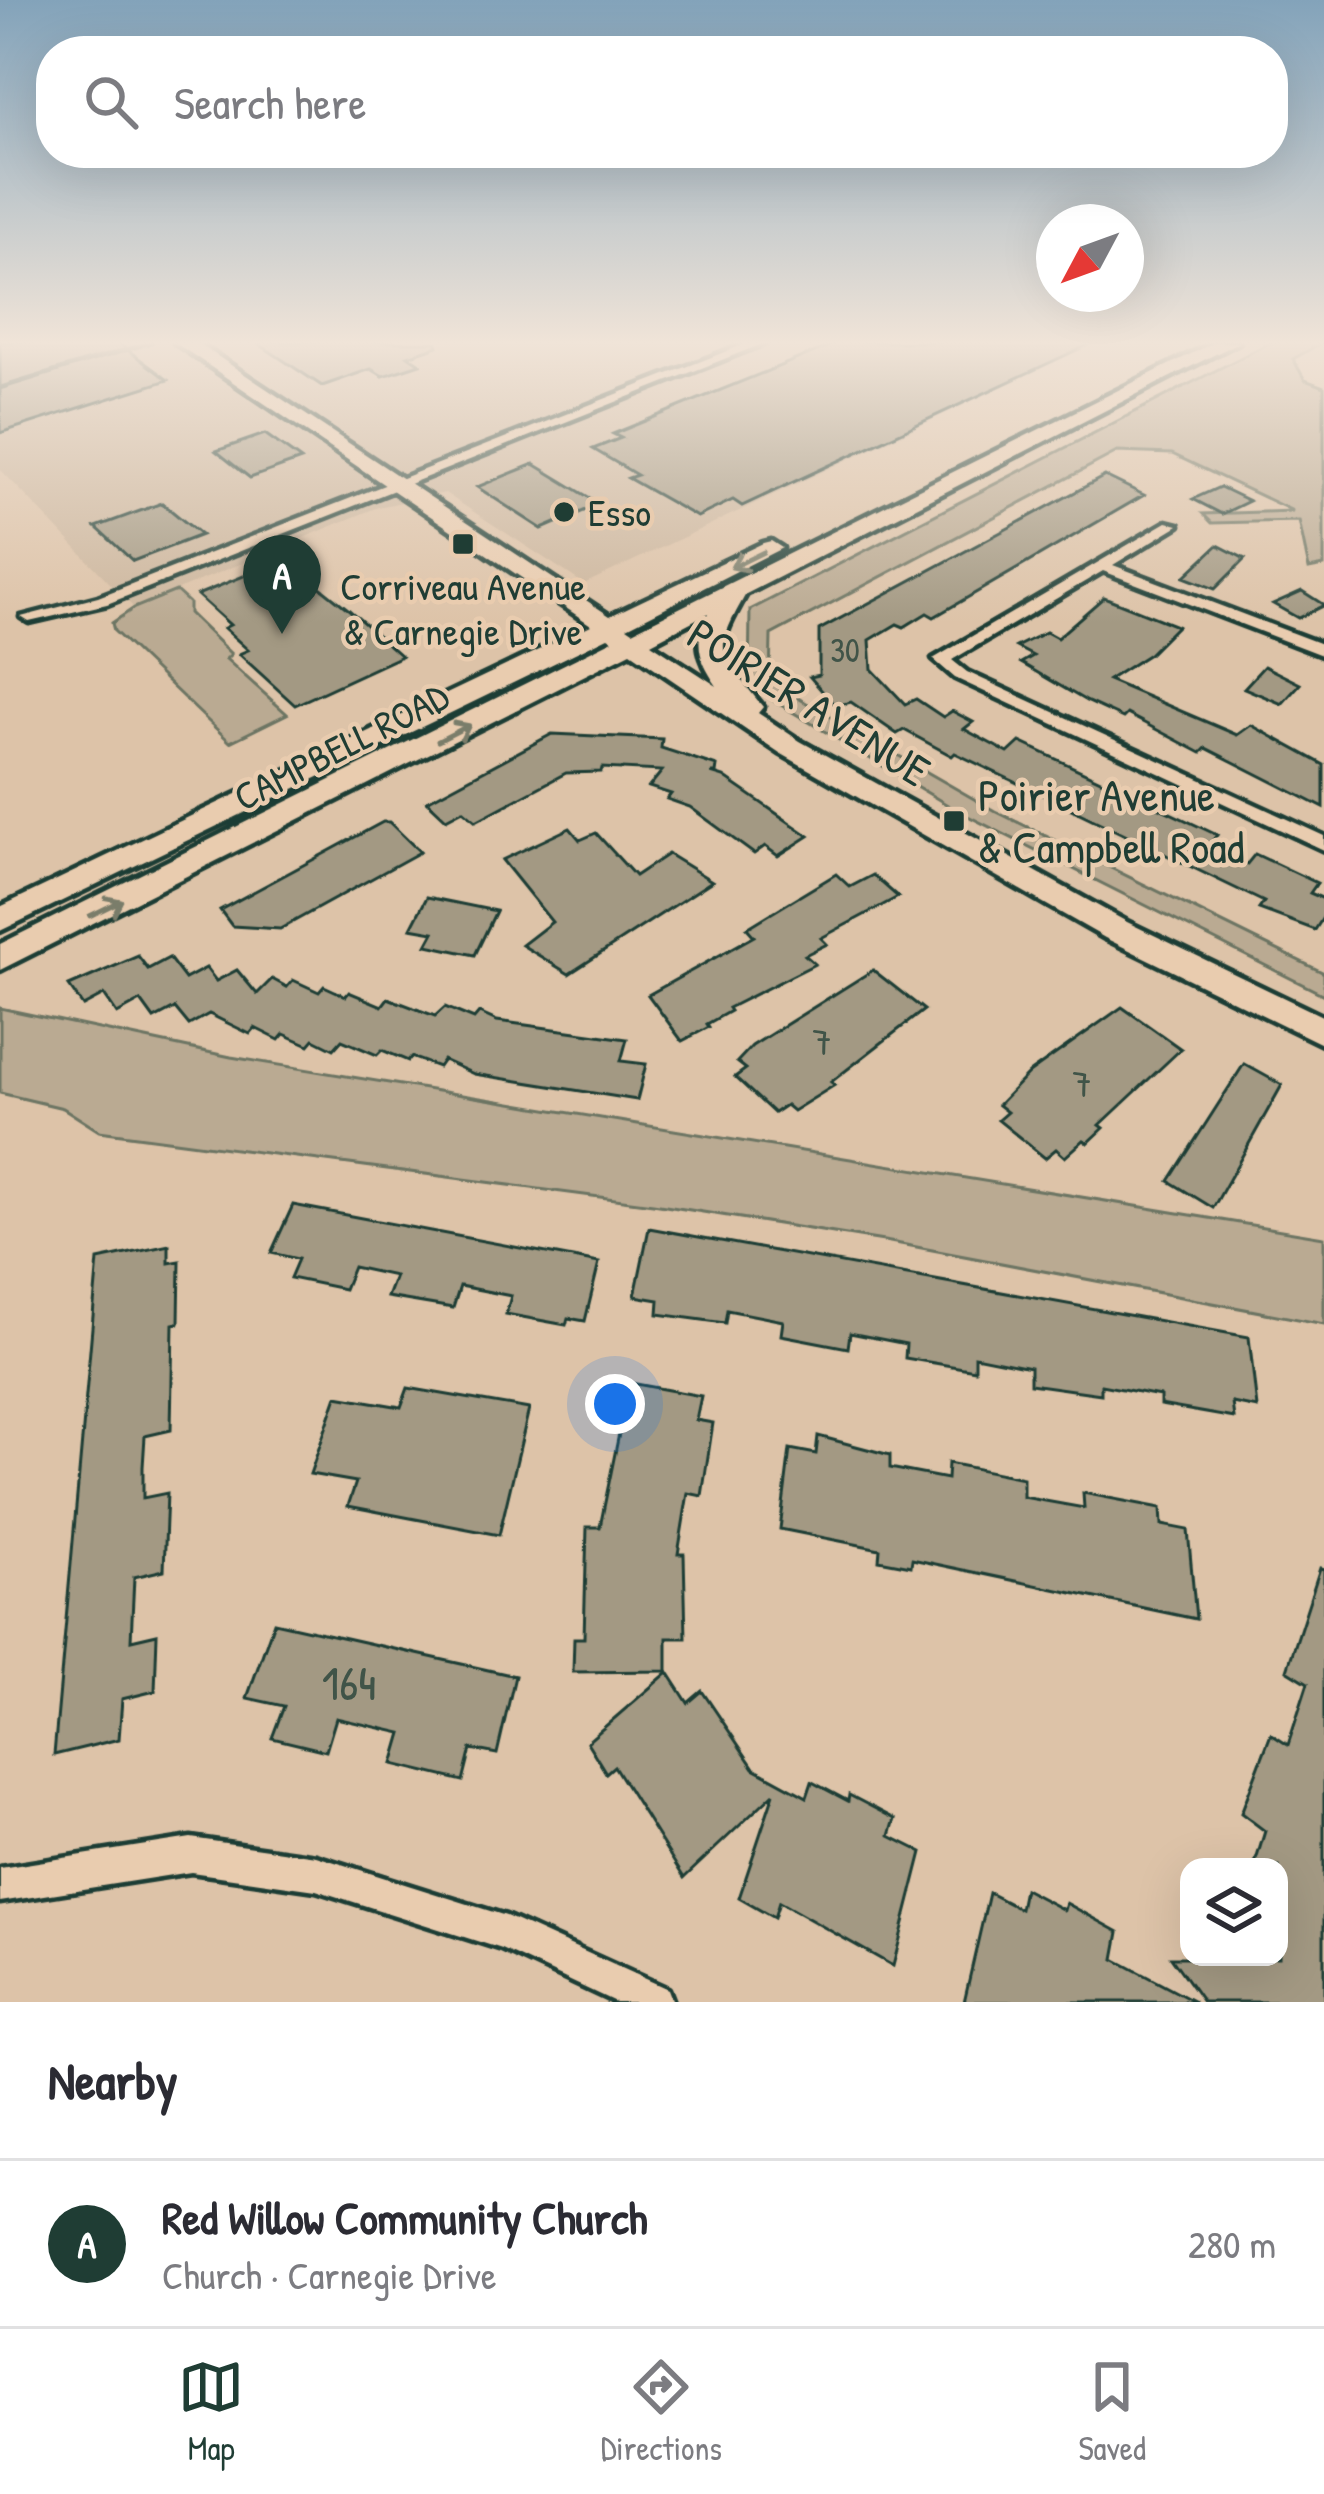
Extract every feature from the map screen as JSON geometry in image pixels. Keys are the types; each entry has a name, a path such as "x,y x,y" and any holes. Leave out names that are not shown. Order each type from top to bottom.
{"main road":[{"name":"POIRIER AVENUE","path":"325,435 790,747 1116,930 1324,1032"},
{"name":"CAMPBELL ROAD","path":"0,958 1010,435"},
{"name":"CAMPBELL ROAD","path":"0,920 620,636 761,578 1044,435"},
{"path":"761,578 722,609 709,633 709,645 727,683 790,747"}],"street":[{"path":"29,617 102,601 523,435"},
{"path":"1172,525 940,659 961,675 1324,844"},
{"path":"1100,565 1324,651"},
{"path":"0,1885 191,1855 316,1874 506,1934 655,2002"}],"shaded area":[{"path":"0,435 900,435 584,584 445,493 378,507 134,608 0,469"},
{"path":"1089,435 1324,435 1324,566 1309,569 1299,521 1212,523 1203,514 1293,511 1172,454 1117,452 771,635 770,682 995,811 1324,973 1324,995 956,810 749,686 750,610"},
{"path":"176,591 189,603 189,613 231,654 226,659 287,714 230,742 114,631 112,623 134,608"},
{"path":"0,1008 231,1057 1324,1237 1324,1324 890,1242 653,1204 99,1131 63,1108 0,1093"}],"building":[{"path":"267,435 301,460 250,478 216,451"},
{"path":"616,435 893,435 742,506 733,500 697,517 628,478 637,475 593,449 621,438"},
{"path":"534,464 600,504 542,529 477,487"},
{"path":"1105,476 1144,495 934,617 927,613 870,640 872,669 905,704 916,699 943,717 952,711 973,722 964,729 1008,753 1020,742 1217,835 1208,846 1247,864 1255,854 1317,883 1310,893 1324,899 1324,916 1315,930 1259,909 1264,902 955,753 952,756 904,730 897,734 851,702 835,706 810,677 819,675 819,630"},
{"path":"1220,487 1249,501 1222,514 1193,499"},
{"path":"162,503 201,535 133,561 96,527"},
{"path":"1218,545 1245,559 1215,589 1184,577"},
{"path":"285,559 401,656 295,705 239,654 248,650 224,628 230,625 197,595"},
{"path":"1302,591 1324,605 1298,618 1273,604"},
{"path":"1104,597 1177,626 1149,654 1108,680 1237,735 1251,725 1324,765 1324,808 1206,748 1201,753 1127,714 1123,718 1086,701 1021,663 1033,656 1016,647 1046,632 1057,638"},
{"path":"1264,666 1300,684 1282,704 1244,688"},
{"path":"552,734 662,739 661,748 717,766 716,773 711,773 724,777 809,836 778,856 765,846 754,854 690,807 667,799 671,794 649,787 662,771 602,768 601,772 566,773 476,821 463,810 446,819 427,801"},
{"path":"389,822 420,852 280,929 232,926 220,910"},
{"path":"570,828 580,840 596,833 635,876 668,854 712,881 569,974 522,945 552,922 502,860"},
{"path":"836,874 850,887 873,875 898,897 821,938 827,944 805,955 815,964 728,1008 709,1027 682,1041 648,995 754,936 747,928"},
{"path":"427,897 496,911 475,955 427,945 434,932 411,928"},
{"path":"138,956 148,969 169,958 185,979 206,968 216,981 237,970 257,994 272,979 287,987 293,980 319,992 324,986 382,1006 388,998 435,1016 445,1007 474,1019 479,1013 497,1021 627,1039 621,1061 646,1064 637,1100 474,1074 443,1060 438,1067 382,1050 377,1055 342,1040 334,1049 314,1039 309,1045 284,1034 279,1040 255,1028 250,1034 209,1014 189,1025 175,1008 154,1019 141,1001 117,1014 104,995 83,1006 69,986"},
{"path":"873,970 924,1010 831,1082 835,1085 793,1111 786,1105 774,1113 735,1077 746,1069 737,1062 752,1046"},
{"path":"1122,1007 1181,1049 1100,1125 1104,1128 1088,1143 1084,1140 1065,1157 1056,1149 1045,1158 998,1120 1007,1112 998,1105 1029,1073"},
{"path":"1244,1064 1282,1085 1213,1208 1169,1181"},
{"path":"293,1205 599,1263 585,1321 568,1318 566,1325 506,1314 511,1296 460,1286 453,1308 387,1297 395,1276 353,1267 344,1289 290,1278 298,1259 271,1253"},
{"path":"649,1228 1249,1337 1257,1408 1232,1403 1234,1418 1160,1405 1160,1396 1101,1385 1101,1394 1030,1384 1030,1367 975,1356 975,1370 905,1358 906,1344 850,1333 848,1348 781,1335 783,1321 727,1310 725,1323 658,1314 659,1300 635,1296"},
{"path":"169,1245 169,1263 180,1261 179,1323 173,1324 171,1430 145,1436 143,1467 143,1498 167,1493 164,1570 134,1577 131,1640 157,1634 155,1691 122,1699 119,1739 54,1755 98,1260"},
{"path":"620,1381 701,1396 696,1420 713,1423 702,1496 688,1493 678,1554 684,1554 686,1638 667,1638 667,1671 573,1672 574,1638 584,1638 587,1527 600,1527 624,1409 614,1407"},
{"path":"408,1388 529,1409 499,1535 348,1506 356,1482 310,1474 337,1396 401,1407"},
{"path":"818,1436 890,1455 890,1468 947,1479 948,1463 1023,1478 1023,1497 1084,1508 1083,1493 1161,1508 1162,1525 1188,1530 1196,1619 912,1559 911,1566 879,1560 880,1549 780,1529 790,1449 816,1454"},
{"path":"1320,1568 1324,1569 1324,2002 1203,2002 1171,1957 1180,1957 1180,1966 1288,1966 1288,1858 1257,1858 1265,1831 1241,1813 1271,1734 1288,1745 1308,1683 1287,1670"},
{"path":"274,1622 515,1676 497,1754 471,1749 463,1781 393,1764 402,1733 336,1718 326,1751 272,1738 284,1706 247,1698"},
{"path":"668,1672 688,1703 702,1691 754,1768 807,1797 812,1782 848,1801 849,1795 895,1819 890,1836 922,1852 893,1966 779,1902 774,1918 739,1898 774,1793 684,1878 614,1766 606,1773 587,1742"},
{"path":"1024,1889 1064,1910 1066,1903 1119,1932 1114,1959 1195,2002 964,2002 989,1893 1020,1909"}],"place":[{"name":"Esso","path":"564,512"},
{"name":"Corriveau Avenue & Carnegie Drive","path":"463,544"},
{"name":"Red Willow Community Church","path":"282,634"},
{"name":"Poirier Avenue & Campbell Road","path":"954,821"}]}
